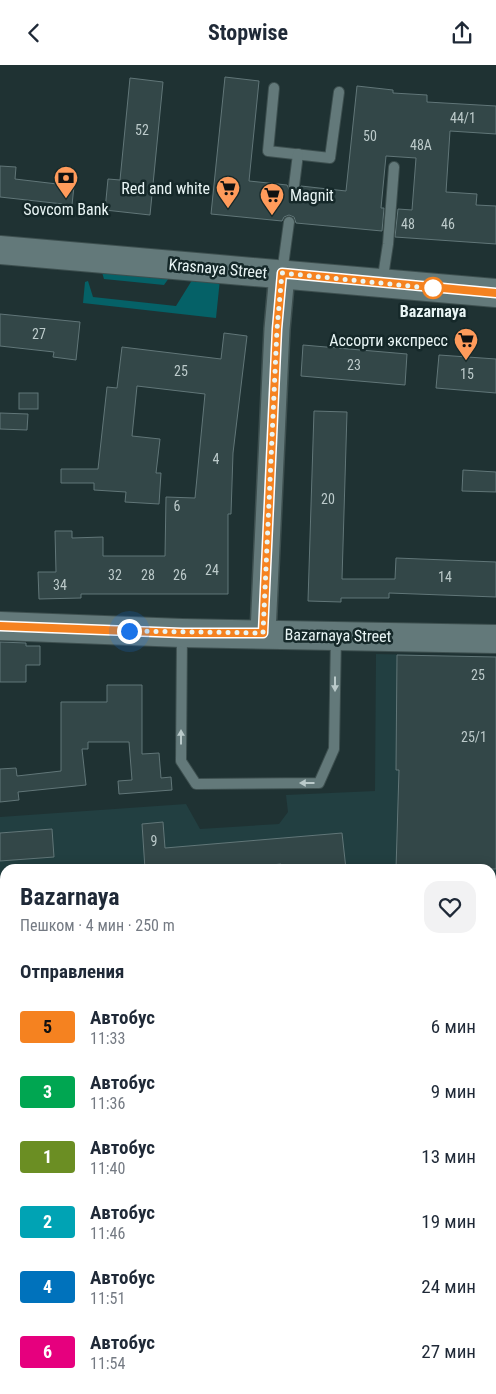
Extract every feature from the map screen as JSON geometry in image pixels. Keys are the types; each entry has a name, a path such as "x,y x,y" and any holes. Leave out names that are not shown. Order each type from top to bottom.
{"main road":[{"name":"Krasnaya Street","path":"0,250 496,293"},
{"name":"Bazarnaya Street","path":"0,626 182,633 263,633 496,639"}],"street":[{"path":"263,633 277,329 282,273"}],"lane":[{"path":"274,88 268,151 330,158 339,92"},
{"path":"294,186 298,154"},
{"path":"382,283 388,244 394,167"},
{"path":"282,273 289,222"},
{"path":"182,633 181,761 196,784 319,783 334,749 336,635"}],"shaded area":[{"path":"101,269 171,275 164,285 104,279"},
{"path":"194,277 220,279 216,318 83,303 85,282 88,281 93,297 176,306"},
{"path":"376,654 420,655 418,714 496,794 496,864 0,864 0,817 186,804 200,829 279,824 288,812 286,795 375,791"}],"building":[{"path":"225,77 259,81 249,181 287,185 290,191 294,193 299,191 301,186 346,191 357,86 393,90 393,93 427,95 427,102 496,106 496,134 450,131 446,192 477,194 476,205 496,206 496,244 395,237 398,209 412,210 416,158 386,156 381,208 384,208 382,231 296,223 294,217 289,215 284,217 282,221 211,214"},
{"path":"130,78 163,82 150,215 105,210 108,179 120,180"},
{"path":"0,166 16,167 15,179 74,186 72,205 0,197"},
{"path":"0,314 80,322 76,360 53,357 54,352 0,346"},
{"path":"224,333 247,336 233,453 231,514 228,514 228,594 81,594 81,598 39,599 38,572 56,572 55,531 72,531 72,538 103,537 103,556 165,556 166,497 195,498 205,394 137,386 132,436 160,439 156,473 161,473 159,504 125,502 126,492 94,490 94,483 61,483 61,469 98,469 107,387 117,388 122,347 221,359"},
{"path":"303,345 407,354 405,385 301,376"},
{"path":"439,355 496,359 496,393 436,388"},
{"path":"19,393 38,393 38,409 19,409"},
{"path":"314,411 347,412 342,579 395,579 396,558 496,562 496,597 389,593 389,598 341,598 341,602 308,601"},
{"path":"0,413 28,414 27,430 0,429"},
{"path":"463,470 496,472 496,492 462,491"},
{"path":"0,642 26,643 26,646 40,646 40,665 26,665 26,682 0,682"},
{"path":"397,655 496,657 496,864 396,864 399,770 396,770"},
{"path":"107,685 142,685 142,754 159,753 161,778 171,777 172,790 119,794 118,781 132,780 129,742 88,742 88,749 82,749 86,785 18,792 19,800 0,802 0,769 16,768 17,776 61,771 61,702 107,702"},
{"path":"163,822 165,848 342,833 345,864 145,864 142,824"},
{"path":"52,829 54,857 0,861 0,833"}],"bus line":[{"name":"5","path":"0,626 182,633 263,633 277,329 282,273 496,293"}],"place":[{"name":"Sovcom Bank","path":"66,199"},
{"name":"Red and white","path":"228,209"},
{"name":"Magnit","path":"272,216"},
{"name":"Bazarnaya","path":"433,288"},
{"name":"Ассорти экспресс","path":"466,361"}],"route":[{"path":"129,631 263,633 277,329 282,273 439,289 433,288"}]}
